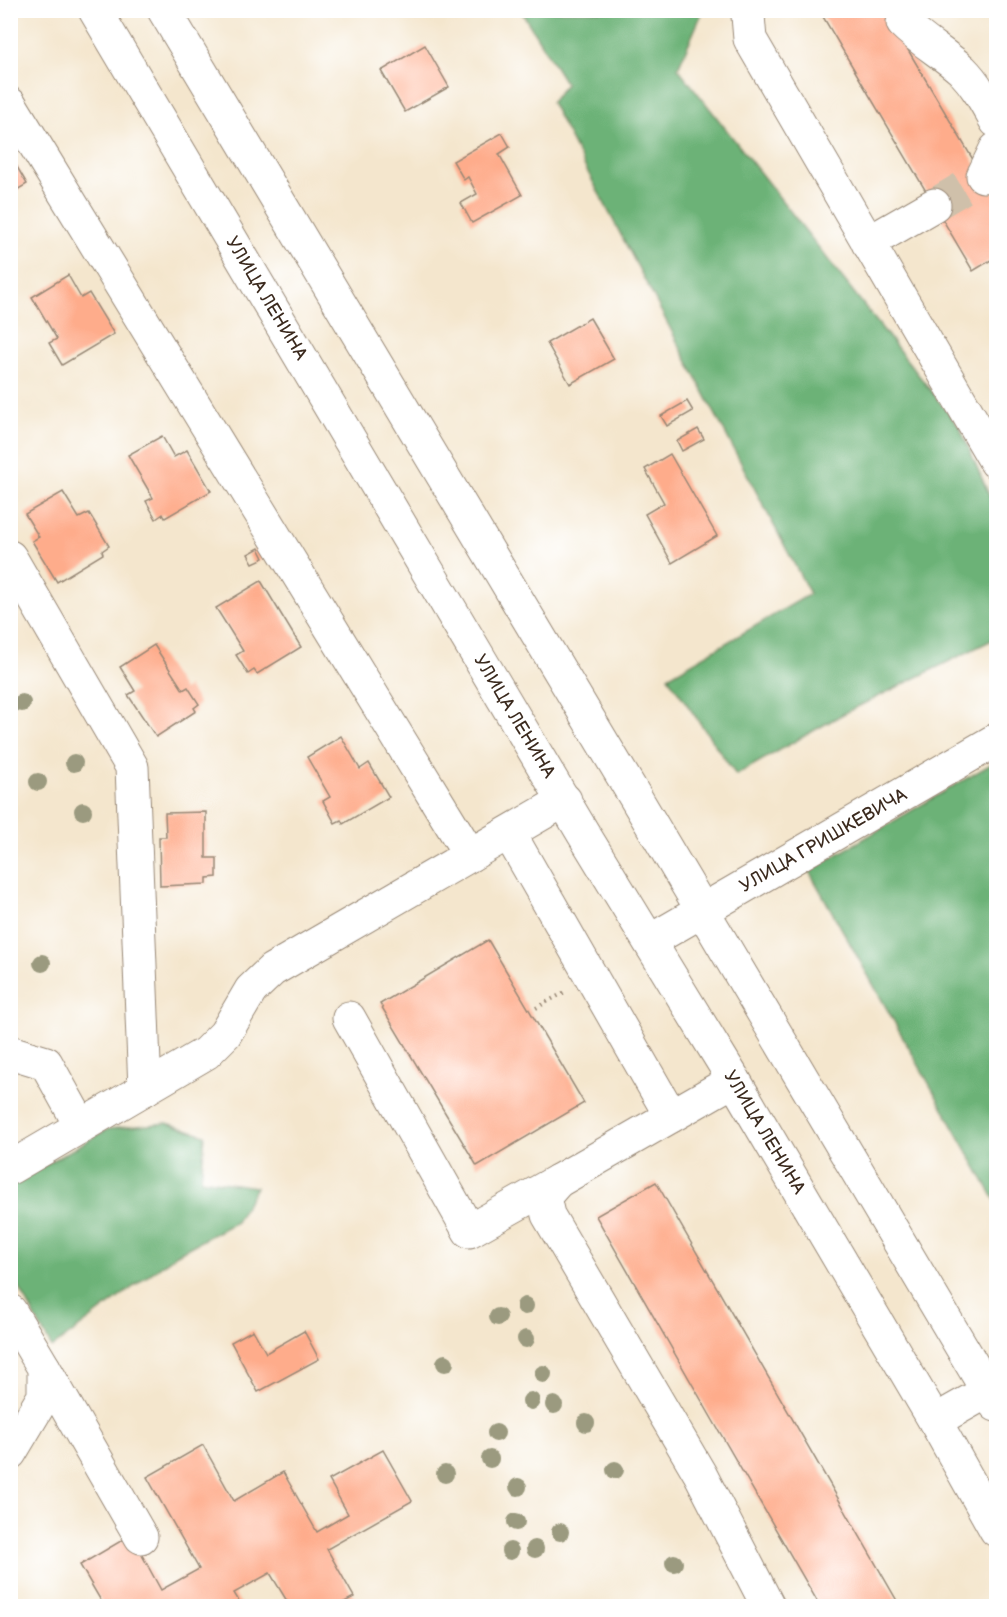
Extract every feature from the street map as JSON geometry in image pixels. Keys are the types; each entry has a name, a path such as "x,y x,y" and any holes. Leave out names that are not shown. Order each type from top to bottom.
{"street":[{"name":"УЛИЦА ЛЕНИНА","path":"95,10 734,1080 935,1421 996,1530"},
{"path":"164,10 992,1398 935,1421"},
{"path":"751,10 748,16 750,39 868,243 987,424 996,462"},
{"path":"903,23 916,36 961,69 974,84 996,121"},
{"path":"10,104 470,855"},
{"path":"868,243 934,205"},
{"path":"10,557 132,768 145,1089"},
{"name":"УЛИЦА ГРИШКЕВИЧА","path":"650,941 996,740"},
{"path":"10,1168 206,1053 225,1034 251,990 272,970 566,800"},
{"path":"509,833 671,1116"},
{"path":"349,1018 469,1231 734,1080"},
{"path":"10,1052 46,1063 81,1126"},
{"path":"558,1181 544,1197 548,1215 700,1474 768,1606"},
{"path":"10,1311 141,1537"},
{"path":"10,1453 44,1396 44,1368"}],"green space":[{"path":"521,11 703,11 678,68 960,428 996,511 996,638 843,714 736,775 668,677 810,594 551,102 566,84"},
{"path":"996,761 996,1202 809,871"},
{"path":"167,1123 205,1135 201,1179 256,1187 236,1222 177,1254 52,1348 11,1272 10,1185 108,1129"}],"building":[{"path":"819,10 924,10 895,28 991,190 996,187 996,257 973,271"},
{"path":"425,45 449,87 405,112 381,71"},
{"path":"502,133 510,147 499,154 522,195 472,223 461,203 477,194 468,177 464,180 453,161"},
{"path":"10,155 27,184 10,194"},
{"path":"68,275 81,298 89,293 114,334 62,365 49,343 57,339 32,297"},
{"path":"590,318 614,359 570,384 547,343"},
{"path":"687,401 693,411 667,426 661,416"},
{"path":"698,429 704,439 682,451 677,441"},
{"path":"162,436 174,457 187,450 211,491 165,518 163,514 156,519 146,501 153,498 128,455"},
{"path":"670,454 717,536 672,563 645,514 664,503 645,469"},
{"path":"63,492 79,518 89,513 109,546 102,551 103,554 57,582 32,541 39,537 25,514"},
{"path":"259,548 264,558 253,563 248,554"},
{"path":"261,581 301,647 257,674 254,670 248,674 236,655 243,651 216,608"},
{"path":"154,645 183,690 188,687 199,704 194,708 196,711 156,737 128,695 135,691 120,667"},
{"path":"341,736 360,769 369,763 389,797 343,824 341,820 335,823 323,801 330,797 307,757"},
{"path":"206,812 206,858 217,858 217,877 207,878 207,884 160,886 159,837 166,837 165,813"},
{"path":"488,940 584,1103 477,1166 380,1004"},
{"path":"656,1182 900,1606 820,1606 715,1424 596,1216"},
{"path":"253,1330 266,1353 304,1331 319,1359 258,1392 231,1342"},
{"path":"203,1445 234,1501 283,1472 317,1532 348,1514 329,1480 383,1450 412,1501 327,1549 354,1597 337,1606 290,1606 270,1573 234,1593 242,1606 104,1606 80,1565 131,1535 161,1590 199,1569 147,1477"}],"tunnel":[{"path":"934,205 983,176"}]}
